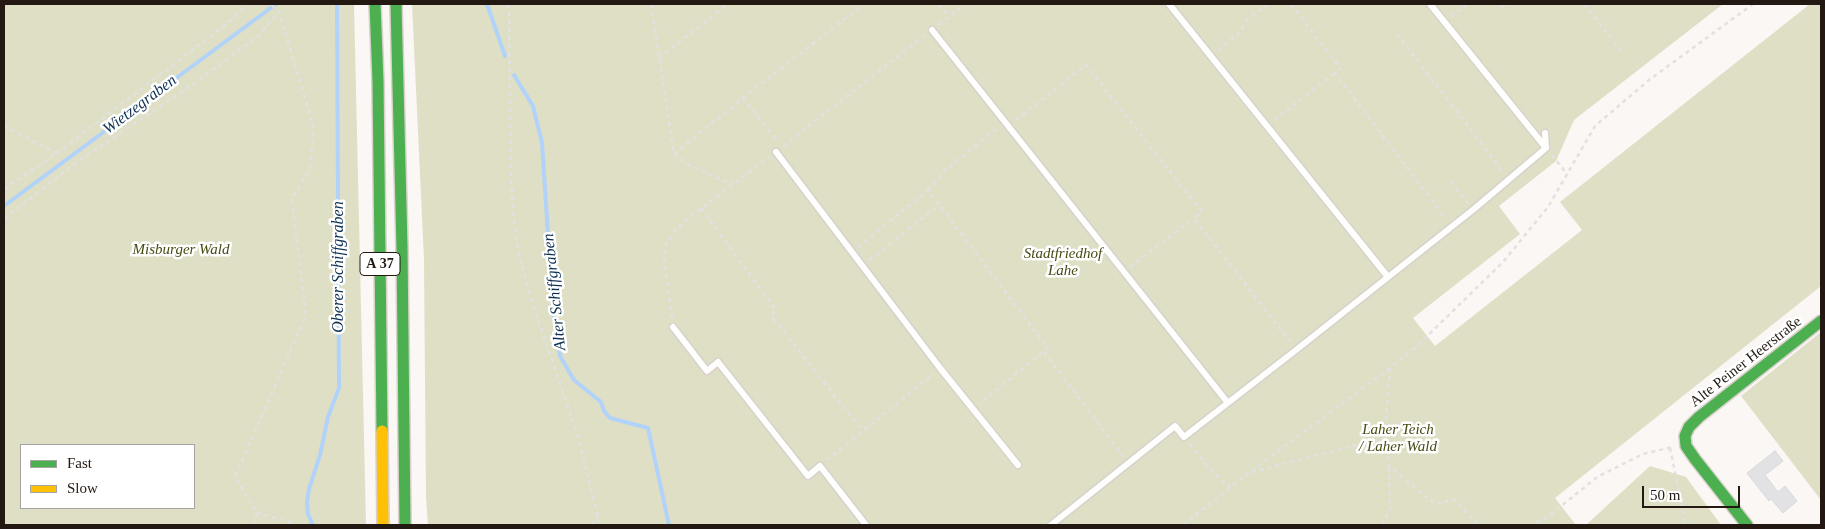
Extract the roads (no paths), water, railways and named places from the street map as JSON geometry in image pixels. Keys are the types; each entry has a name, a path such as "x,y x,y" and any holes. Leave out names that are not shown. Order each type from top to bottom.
{"main road":[{"name":"A 37","path":"375,4 378,81 383,525"},
{"name":"A 37","path":"396,4 402,248 405,525"},
{"name":"Alte Peiner Heerstraße","path":"1747,525 1694,459 1686,446 1685,436 1689,427 1699,417 1821,321"}],"lane":[{"path":"1169,4 1388,277"},
{"path":"1430,4 1546,148"},
{"path":"932,30 1228,403"},
{"path":"1051,525 1175,426 1184,437 1451,226 1474,210 1546,148 1546,133"},
{"path":"779,150 862,266 940,368 1018,465"},
{"path":"673,327 707,371 718,362 808,476 820,466 866,525"}],"waterway":[{"name":"Wietzegraben","path":"4,206 276,4"},
{"name":"Oberer Schiffgraben","path":"313,525 308,514 309,489 320,455 328,417 339,388 337,4"},
{"name":"Alter Schiffgraben","path":"487,4 505,56"},
{"name":"Alter Schiffgraben","path":"514,75 533,106 542,143 553,310 560,356 574,380 601,402 604,411 610,418 648,428 669,525"}],"park label":[{"name":"Misburger Wald","path":"181,250"},
{"name":"Stadtfriedhof Lahe","path":"1063,262"},
{"name":"Laher Teich / Laher Wald","path":"1398,438"}]}
